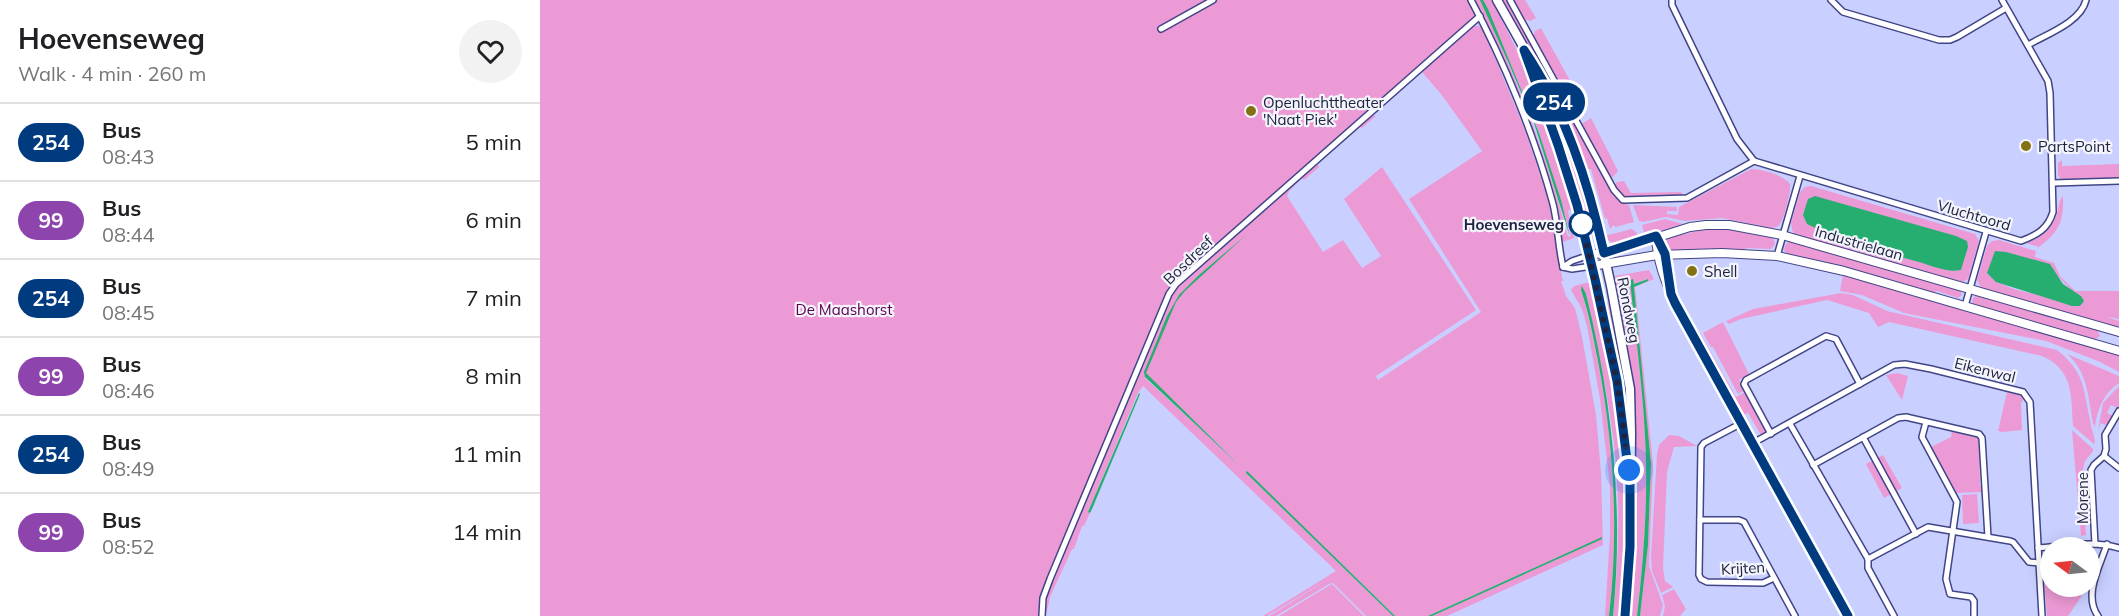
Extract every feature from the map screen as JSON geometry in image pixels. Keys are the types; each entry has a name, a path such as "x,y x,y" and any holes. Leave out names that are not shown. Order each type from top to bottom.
{"main road":[{"name":"Rondweg","path":"1497,0 1546,87 1574,147 1604,253 1630,389 1630,547 1624,616"},
{"name":"Rondweg","path":"1524,50 1558,145 1590,255 1617,381 1630,484"},
{"name":"Industrielaan","path":"1590,255 1604,253 1656,236 1706,225 1729,225 1782,235 2119,332"},
{"path":"1656,236 1665,281 1671,294 1848,616"},
{"name":"Industrielaan","path":"1592,266 1661,255 1722,252 1777,256 1844,271 2119,351"}],"street":[{"path":"1161,29 1213,0"},
{"path":"1472,0 1525,121 1544,176 1553,204 1563,267"},
{"path":"1510,0 1614,190 1623,200 1687,198 1754,161 1737,139 1671,5 1672,0"},
{"path":"1831,0 1843,12 1939,40 1950,40 1957,37 2006,8"},
{"name":"Vluchtoord","path":"1754,161 2020,241 2045,229 2053,212 2048,81 2002,0"},
{"path":"2028,45 2077,17 2084,8 2086,0"},
{"name":"Bosdreef","path":"1042,614 1043,598 1054,569 1166,300 1176,284 1480,16"},
{"path":"1777,256 1800,176"},
{"path":"2053,183 2119,181"},
{"path":"1965,306 1986,232"},
{"path":"1563,267 1572,261 1590,255"},
{"path":"1563,267 1572,269 1592,266"},
{"path":"1771,434 1744,384 1746,380 1826,336 1831,336 1836,339 1860,384"},
{"name":"Eikenwal","path":"1753,443 1894,365 1905,363 2023,392 2030,402 2042,616"},
{"name":"Morene","path":"2094,537 2091,470 2104,456 2105,435 2119,411"},
{"path":"1814,465 1898,418 1906,417 1979,434 1982,438 1988,537"},
{"path":"1926,422 1922,438 1957,502 1946,579 1950,594 1971,597 1974,601 1974,616"},
{"name":"Krijten","path":"1742,423 1704,443 1701,447 1699,575 1703,581 1763,582 1774,578"},
{"path":"1790,424 1868,559 1868,568 1894,616"},
{"path":"1863,438 1916,534"},
{"name":"Morene","path":"2104,456 2119,468"},
{"name":"Krijten","path":"1700,520 1744,522 1795,616"},
{"path":"1868,559 1928,527 2013,542 2029,562 2039,563"},
{"name":"Morene","path":"2100,544 2119,548"},
{"path":"2098,616 2093,609 2092,591 2107,544"}],"green space":[{"name":"De Maashorst","path":"540,0 1492,0 1531,79 1551,130 1572,209 1568,211 1574,238 1563,242 1560,240 1549,185 1482,16 1370,115 1376,116 1320,161 1317,164 1319,167 1304,180 1302,178 1287,196 1323,252 1343,240 1362,268 1381,256 1344,199 1382,167 1476,310 1376,376 1378,380 1481,312 1409,199 1482,151 1441,94 1421,71 1473,26 1483,29 1525,130 1550,204 1563,281 1561,281 1566,296 1575,308 1582,337 1596,415 1601,473 1603,545 1447,616 1432,616 1602,537 1428,616 1395,616 1246,471 1393,616 1366,616 1333,583 1276,616 1269,616 1335,575 1267,616 1263,616 1336,571 1143,386 1088,512 1090,513 1050,597 1046,616 540,616","holes":["1488,11 1539,133 1571,236 1568,237 1542,151 1486,12","1147,376 1239,464 1240,465 1145,378"]},
{"path":"1502,0 1506,0 1614,196 1629,205 1634,222 1615,227 1614,225 1610,229 1591,169 1587,170"},
{"path":"1513,0 1525,0 1536,18 1530,21 1523,19"},
{"path":"1541,28 1579,97 1568,101 1533,37 1535,31"},
{"path":"1528,61 1573,151 1596,232 1591,234 1563,146"},
{"path":"1591,118 1618,171 1613,177 1609,176 1582,126"},
{"path":"2062,160 2062,166 2119,164 2119,179 2062,181 2058,175 2058,163"},
{"path":"1751,169 1772,173 1790,184 1786,210 1777,227 1771,228 1722,218 1685,221 1666,217 1639,221 1633,205 1677,207 1677,211 1667,211 1667,214 1678,215 1679,207"},
{"path":"1624,181 1631,193 1681,192 1683,195 1627,197 1620,193 1615,185 1617,182"},
{"path":"1811,186 1975,234 1979,241 1968,279 1961,283 1795,235 1791,223 1800,192 1805,187","holes":["1832,236 1961,270 1942,268"]},
{"path":"2063,196 2061,219 2056,231 2039,247 2026,243 2041,236 2049,228 2055,219 2059,202"},
{"path":"1665,219 1683,224 1645,236 1642,225"},
{"path":"1710,228 1773,237 1775,244 1771,249 1747,248 1740,251 1670,250 1665,246 1668,238"},
{"path":"1632,229 1639,238 1625,243 1612,243 1604,236"},
{"path":"1999,240 2036,251 2035,257 2054,263 2060,276 2075,291 2119,291 2119,319 2107,317 2119,321 2119,329 1981,288 1977,280 1987,246 1992,241","holes":["1987,273 2057,275 2072,291 2082,296 2044,295 2019,291 2007,287"]},
{"path":"1790,241 1960,290 1962,295 1958,298 1937,291 1931,293 1787,254 1784,250 1785,245"},
{"path":"1649,270 1654,279 1635,287 1653,463 1649,566 1663,605 1660,616 1640,616 1648,545 1651,463 1634,287 1648,281 1647,279 1634,284 1630,280 1644,418 1646,483 1644,540 1637,616 1629,616 1636,529 1634,396 1615,276"},
{"path":"1843,275 2119,355 2119,372 2098,361 2046,341 1904,313 1862,295 1840,291"},
{"path":"1594,281 1621,427 1626,488 1626,545 1621,616 1613,616 1618,516 1614,440 1586,294 1581,290 1603,389 1611,454 1614,551 1609,616 1605,616 1610,534 1610,487 1600,399 1587,326 1582,309 1571,290 1574,286"},
{"path":"1841,293 1853,295 1887,311 2057,350 2078,373 2084,390 2095,439 2094,444 2073,426 2071,394 2065,376 2052,362 2042,356 1889,322 1878,327 1869,313 1827,300 1741,319 1729,324 1726,321 1753,309"},
{"path":"1980,295 2097,329 2100,336 2094,340 1973,304 1972,300 1975,296"},
{"path":"1608,302 1626,393 1629,435 1603,304"},
{"path":"1723,322 1749,374 1739,380 1745,390 1738,394 1703,333"},
{"path":"1700,333 1736,397 1745,392 1766,429 1765,433 1761,435 1748,413 1741,416 1697,335"},
{"path":"2067,354 2119,376 2119,383 2102,402 2095,427 2083,377"},
{"path":"1897,373 1908,376 1902,400 1886,375"},
{"path":"2119,386 2119,406 2117,408 2111,405 2107,413 2113,416 2108,426 2101,423 2098,430 2103,403"},
{"path":"2007,392 2025,397 2021,403 2022,430 1998,431"},
{"path":"1952,430 1975,435 1979,440 1982,492 1955,493 1931,447 1951,437"},
{"path":"2072,430 2093,449 2085,461 2082,473 2086,535 2081,536"},
{"path":"1669,435 1679,436 1697,446 1674,447 1667,472 1663,568 1665,581 1673,587 1661,593 1652,571 1651,557 1657,454 1659,445"},
{"path":"1883,455 1902,488 1884,498 1866,464"},
{"path":"1977,494 1979,523 1963,524 1962,495"},
{"path":"1332,584 1364,616 1279,616 1330,585"},
{"path":"1674,589 1686,609 1680,616 1663,616 1665,606 1662,595"},
{"path":"2045,597 2081,597 2068,616 2047,616"}],"shaded area":[{"path":"1480,0 1483,0 1488,9 1539,133 1561,200 1570,237 1534,123"},
{"path":"1815,196 1967,241 1968,247 1961,270 1940,269 1876,250 1807,224 1803,215 1808,199"},
{"path":"1246,235 1176,302 1146,373 1239,465 1145,377 1144,372 1167,316 1179,295"},
{"path":"1995,251 2050,264 2063,284 2081,296 2084,301 2080,306 2072,306 1996,282 1987,273"},
{"path":"1633,279 1634,284 1648,279 1634,287 1651,463 1648,545 1640,616 1637,616 1644,540 1646,464 1642,395 1630,280"},
{"path":"1582,286 1586,294 1603,374 1613,454 1617,535 1613,616 1609,616 1614,520 1608,424 1598,361 1581,290"},
{"path":"1140,394 1090,513 1088,512"},
{"path":"1248,472 1395,616 1246,473"},
{"path":"1602,537 1602,539 1428,616"}],"bus line":[{"name":"254","path":"1625,616 1630,547 1630,484 1617,381 1577,205 1524,50 1546,87 1574,147 1604,253 1656,236 1665,254 1671,294 1675,303 1848,616"}],"place":[{"name":"Openluchttheater 'Naat Piek'","path":"1251,111"},
{"name":"PartsPoint","path":"2026,146"},
{"name":"Hoevenseweg","path":"1582,224"},
{"name":"Shell","path":"1692,271"}],"route":[{"path":"1582,224 1581,219 1617,381 1629,470"}]}
